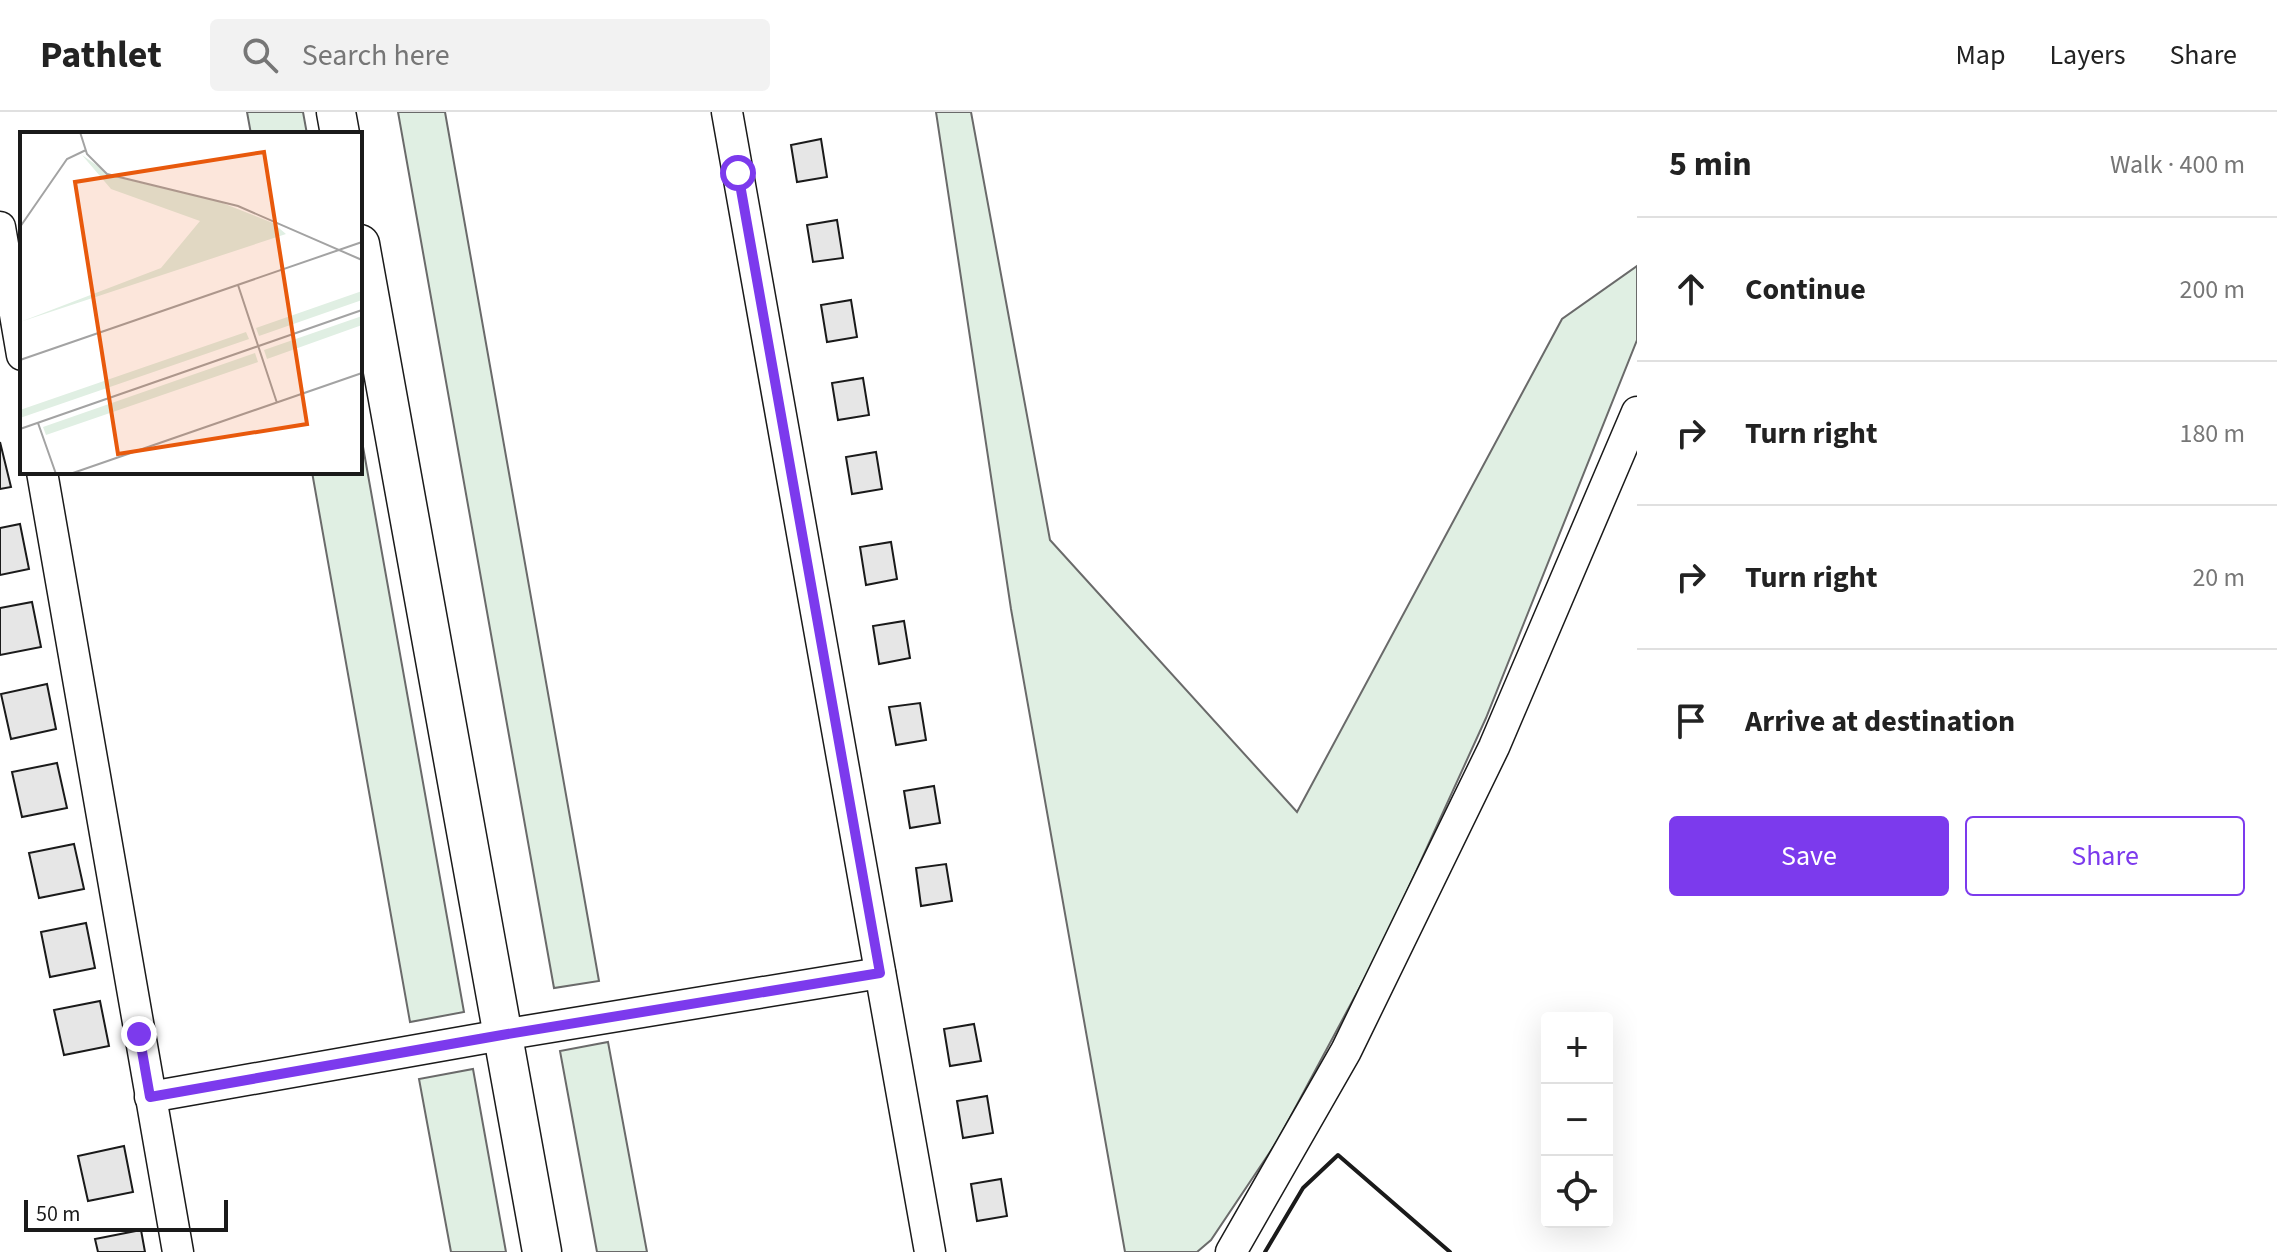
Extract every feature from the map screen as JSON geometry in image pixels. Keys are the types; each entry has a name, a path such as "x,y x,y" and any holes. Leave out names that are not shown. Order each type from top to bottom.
{"main road":[{"path":"336,112 340,132"},
{"path":"362,255 542,1252"}],"street":[{"path":"727,112 930,1252"},
{"path":"0,227 20,343"},
{"path":"1231,1252 1346,1051 1481,775 1637,412"},
{"path":"42,474 178,1252"},
{"path":"150,1097 880,973"}],"green space":[{"path":"247,112 303,112 307,132 251,132"},
{"path":"398,112 445,112 599,981 554,988"},
{"path":"936,112 971,112 1050,540 1297,812 1562,319 1637,266 1637,340 1486,718 1383,944 1278,1140 1211,1240 1197,1252 1125,1252 1011,609"},
{"path":"362,441 464,1012 410,1022 312,474 362,474"},
{"path":"608,1042 647,1252 597,1252 560,1051"},
{"path":"473,1069 506,1252 451,1252 419,1079"}],"building":[{"path":"821,139 827,177 797,182 791,145"},
{"path":"837,220 843,258 813,262 807,225"},
{"path":"851,300 857,337 827,342 821,305"},
{"path":"863,378 869,415 838,420 832,383"},
{"path":"0,442 11,487 0,489"},
{"path":"876,452 882,489 852,494 846,457"},
{"path":"20,524 29,569 0,575 0,528"},
{"path":"891,542 897,579 866,585 860,547"},
{"path":"32,602 41,647 0,655 0,608"},
{"path":"904,621 910,658 879,664 873,626"},
{"path":"47,684 56,729 11,739 1,694"},
{"path":"920,703 926,740 896,745 889,707"},
{"path":"57,763 67,808 22,817 12,772"},
{"path":"934,786 940,823 910,828 904,791"},
{"path":"74,844 84,889 39,898 29,853"},
{"path":"946,864 952,901 921,906 916,868"},
{"path":"86,923 95,968 50,977 41,932"},
{"path":"100,1001 109,1046 64,1055 54,1010"},
{"path":"974,1024 981,1061 950,1066 944,1029"},
{"path":"987,1096 993,1133 963,1138 957,1101"},
{"path":"124,1146 133,1192 88,1201 78,1156"},
{"path":"1001,1179 1007,1216 977,1221 971,1184"},
{"path":"141,1230 145,1252 98,1252 95,1239"}],"wall":[{"path":"1265,1252 1303,1188 1338,1155 1450,1252"}],"route":[{"path":"139,1034 150,1097 880,973 738,173"}]}
